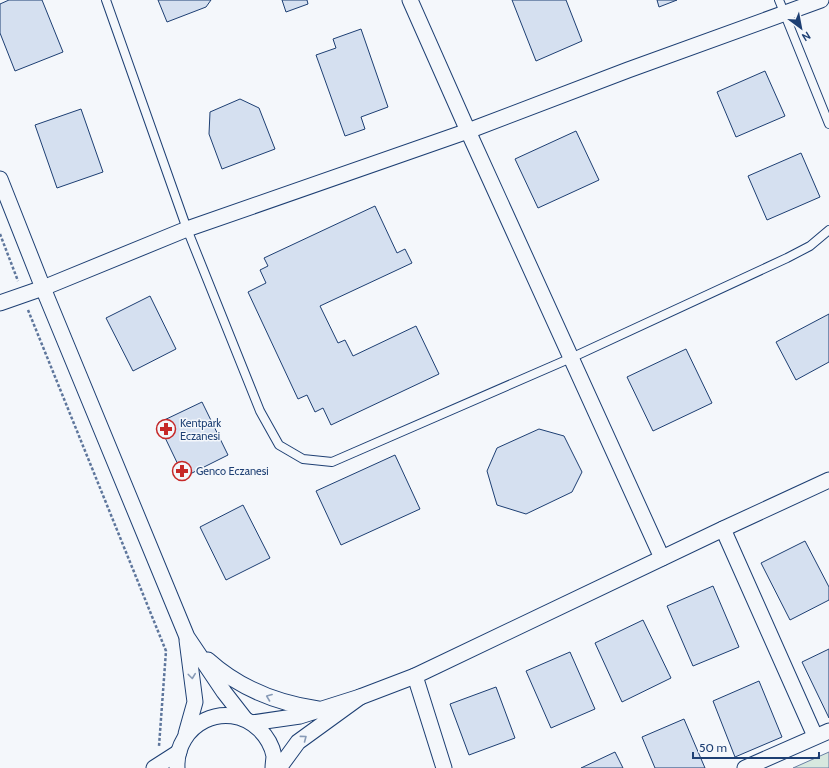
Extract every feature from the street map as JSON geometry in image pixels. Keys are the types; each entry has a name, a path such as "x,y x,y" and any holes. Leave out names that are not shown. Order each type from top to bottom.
{"street":[{"path":"410,0 662,558"},
{"path":"0,303 43,288 187,229 468,131 782,7 821,0"},
{"path":"0,179 43,288 187,637 224,692 249,721 267,737 274,756 273,768"},
{"path":"169,762 186,736 197,724 212,717 229,715 249,721 300,716 360,697 415,676 829,480"},
{"path":"723,529 822,734 745,768"},
{"path":"187,637 215,666 248,688 284,702 321,709"},
{"path":"186,736 195,702 187,637"},
{"path":"415,676 444,768"},
{"path":"279,768 298,742 360,697"}],"lane":[{"path":"106,0 187,229 260,411 279,445 303,459 332,462 571,358 793,255 810,246 829,230"},
{"path":"782,7 829,124"}],"path":[{"path":"0,234 166,651 159,746 169,762"}],"shaded area":[{"path":"829,752 829,768 793,768"}],"building":[{"path":"9,0 42,0 63,52 15,71 0,33 0,4"},
{"path":"158,0 211,0 206,7 167,22"},
{"path":"282,0 307,0 308,4 286,12"},
{"path":"512,0 566,0 582,41 536,61"},
{"path":"657,0 677,0 659,7"},
{"path":"361,29 388,107 361,117 365,129 345,136 316,55 336,48 333,39"},
{"path":"765,71 785,116 736,137 717,92"},
{"path":"240,99 259,108 275,149 222,169 209,134 210,112"},
{"path":"81,109 103,172 57,188 35,125"},
{"path":"576,131 599,180 538,208 515,159"},
{"path":"801,153 820,197 767,220 748,176"},
{"path":"375,206 397,253 405,249 412,263 320,306 338,343 345,340 353,356 416,326 439,374 331,425 323,408 315,412 307,395 298,399 248,292 266,283 260,270 268,266 264,258"},
{"path":"150,296 176,349 133,371 106,318"},
{"path":"829,314 829,362 796,380 776,342"},
{"path":"686,349 712,403 653,431 627,377"},
{"path":"202,402 228,455 184,477 158,423"},
{"path":"539,429 564,436 582,472 572,492 526,514 497,505 487,471 497,448"},
{"path":"395,455 420,509 341,545 316,491"},
{"path":"243,505 270,558 226,580 200,527"},
{"path":"805,541 829,587 829,600 790,620 761,563"},
{"path":"713,586 739,647 693,666 667,606"},
{"path":"643,620 671,678 622,702 595,643"},
{"path":"829,649 829,718 802,662"},
{"path":"570,652 595,709 551,728 526,671"},
{"path":"759,681 782,737 735,757 713,701"},
{"path":"496,687 515,738 469,755 450,704"},
{"path":"684,719 705,768 655,768 642,737"},
{"path":"615,752 623,768 581,768"}],"place":[{"name":"Kentpark Eczanesi","path":"166,429"},
{"name":"Genco Eczanesi","path":"182,471"}]}
